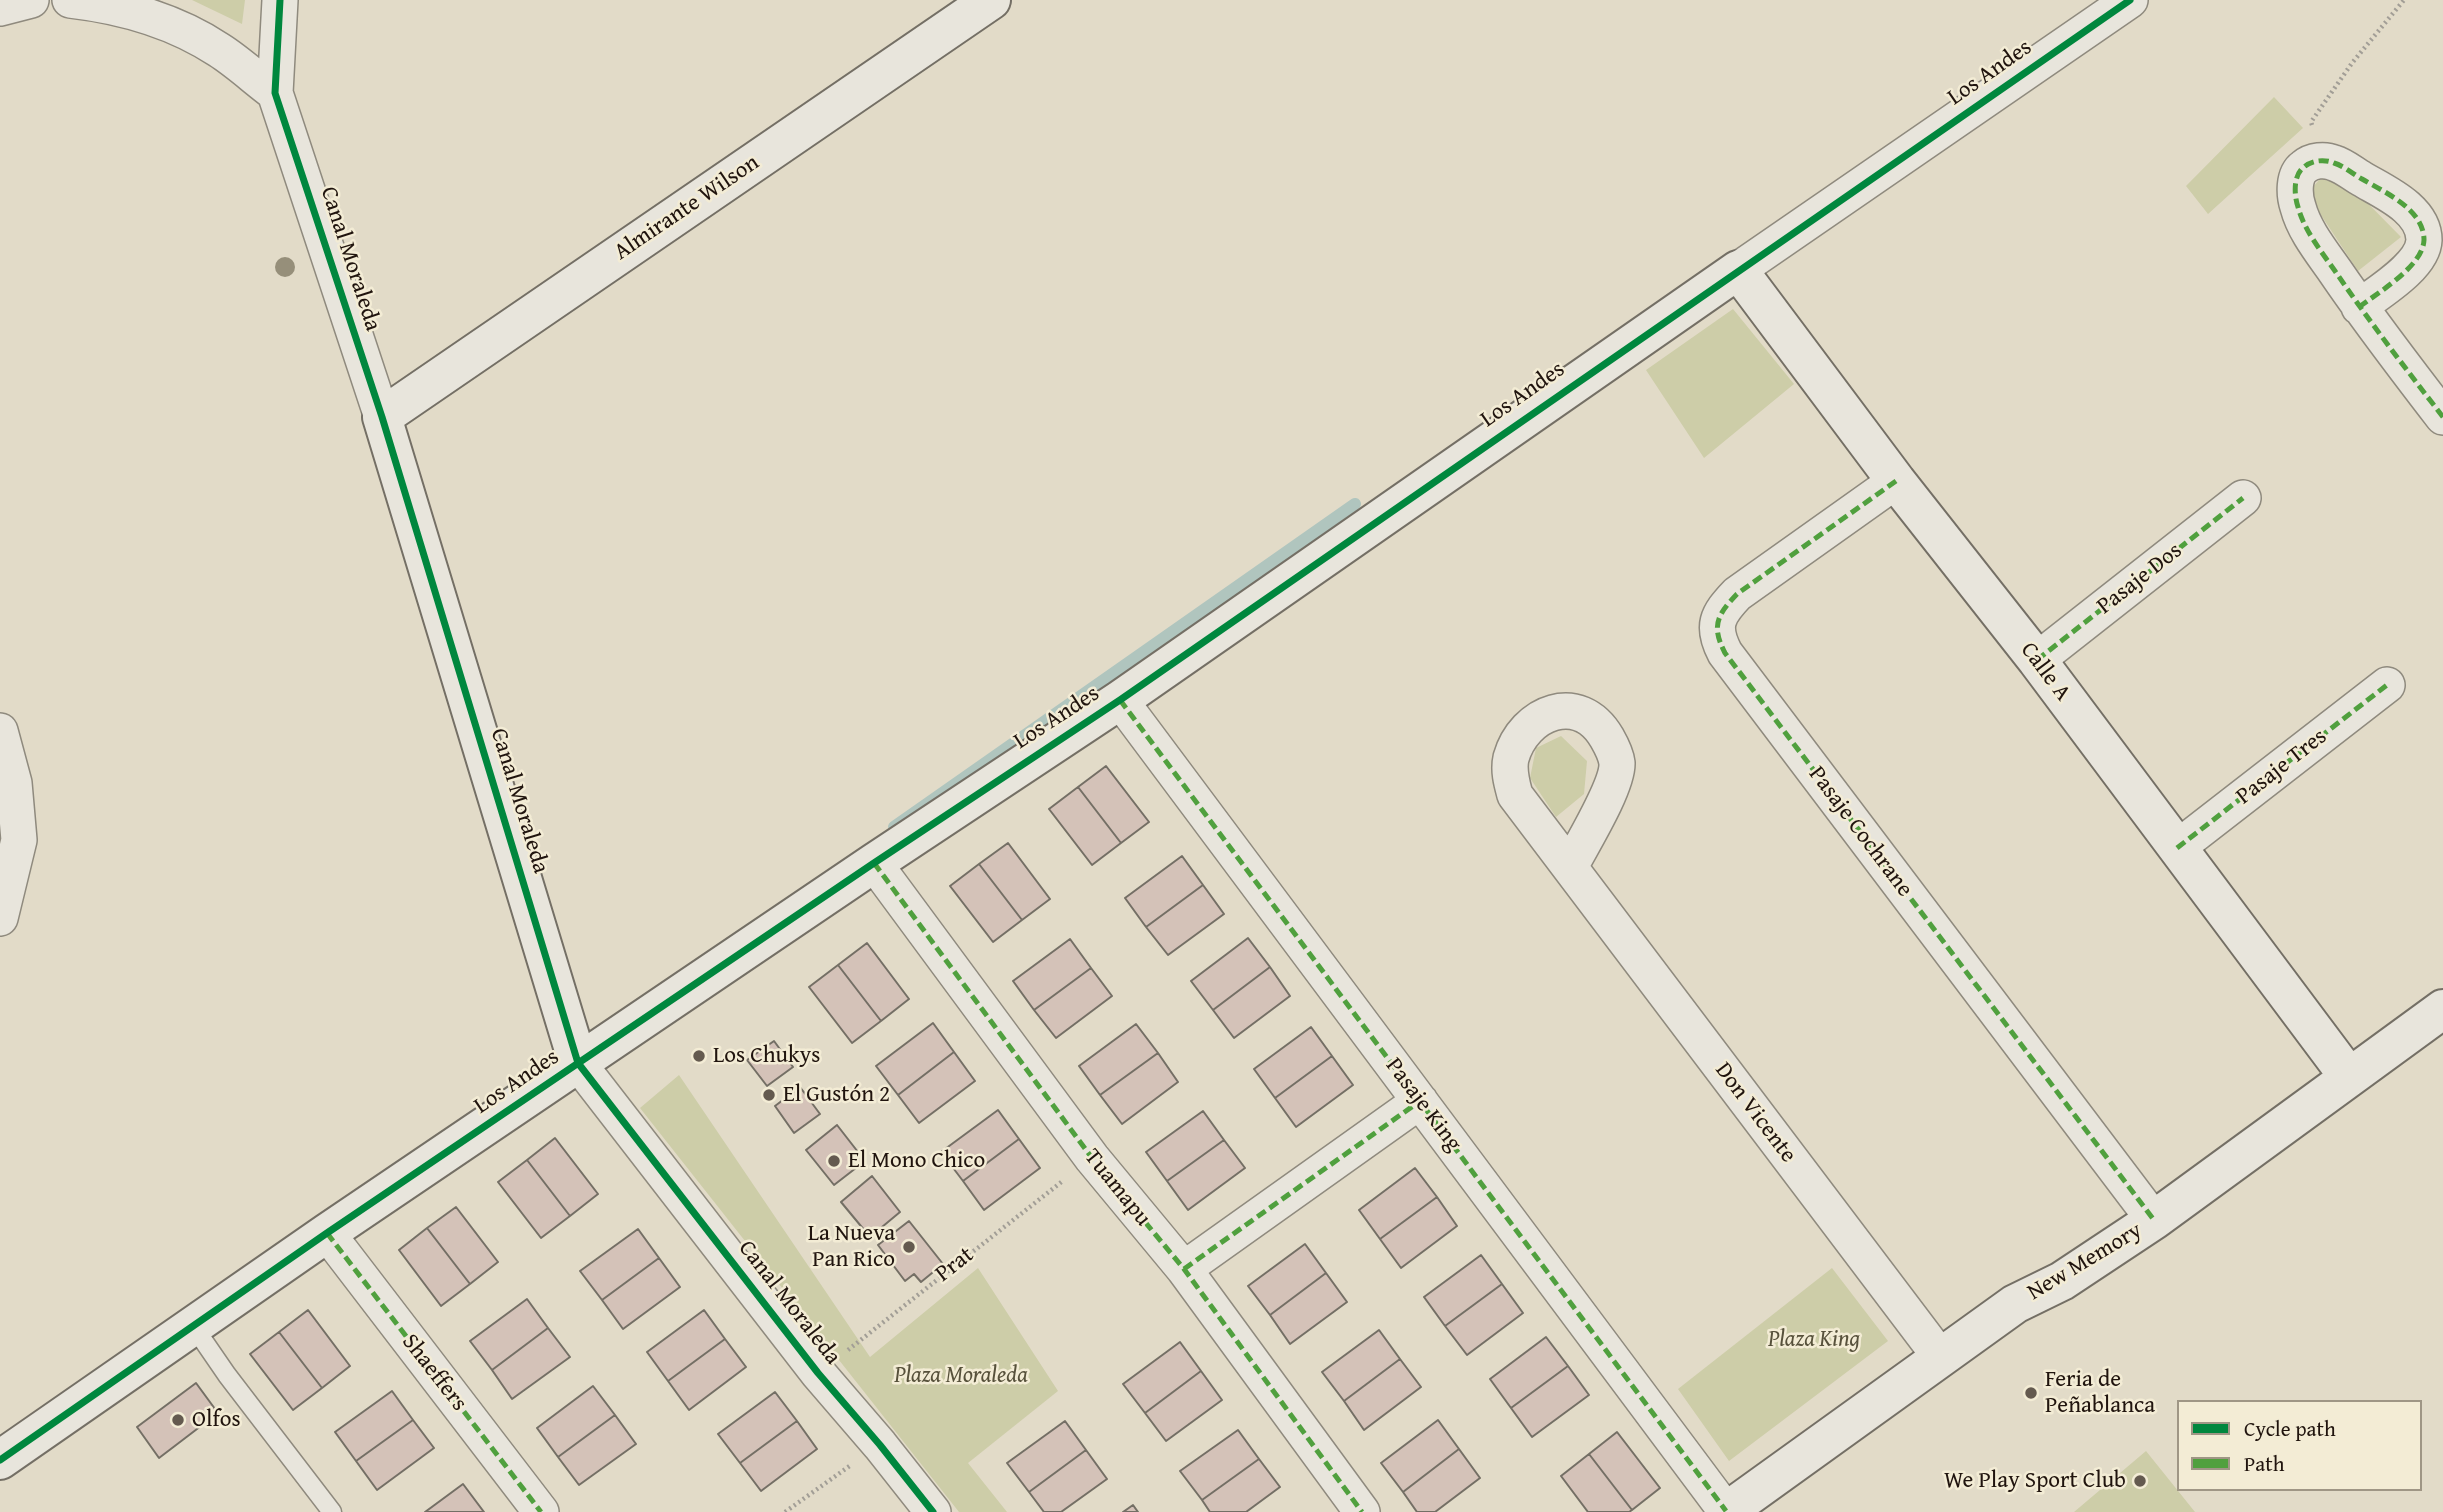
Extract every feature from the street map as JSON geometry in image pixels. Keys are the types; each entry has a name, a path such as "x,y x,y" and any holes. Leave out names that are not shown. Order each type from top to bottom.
{"street":[{"path":"0,8 31,0"},
{"path":"70,0 111,5 166,23 218,49 275,93"},
{"name":"Canal Moraleda","path":"280,0 275,93 382,416 578,1063 818,1373 933,1512"},
{"name":"Almirante Wilson","path":"382,416 991,0"},
{"name":"Los Andes","path":"0,1460 327,1233 1120,699 2130,0"},
{"path":"2359,307 2409,268 2420,255 2424,242 2423,231 2416,217 2393,197 2334,163 2320,160 2305,165 2299,173 2295,188 2298,208 2312,238 2359,307 2443,417"},
{"name":"Calle A","path":"1738,270 1896,481 2037,660 2349,1077"},
{"name":"Pasaje Cochrane","path":"1896,481 1737,594 1724,607 1718,620 1717,638 1725,653 2154,1220"},
{"name":"Pasaje Dos","path":"2037,660 2243,498"},
{"name":"Pasaje Tres","path":"2177,848 2387,685"},
{"name":"Pasaje King","path":"1120,699 1726,1512"},
{"path":"0,731 14,783 19,840 0,918"},
{"name":"Tuamapu","path":"874,863 1092,1158 1184,1269 1362,1512"},
{"name":"Don Vicente","path":"1570,867 1941,1358"},
{"name":"New Memory","path":"1726,1512 2015,1304 2062,1280 2154,1220 2443,1009"},
{"path":"1184,1269 1420,1101"},
{"name":"Shaeffers","path":"327,1233 541,1512"}],"lane":[{"path":"194,1327 227,1375 332,1512"}],"path":[{"path":"2320,160 2311,122 2352,63 2404,0"},
{"path":"785,1512 880,1445"}],"green space":[{"path":"192,0 245,0 242,24"},
{"path":"2274,97 2303,128 2208,214 2186,186"},
{"path":"2340,175 2401,237 2358,271 2307,194 2319,180"},
{"path":"1733,309 1794,384 1704,458 1646,370"},
{"path":"1561,736 1587,761 1584,794 1556,817 1530,778 1536,748"},
{"name":"Plaza Moraleda","path":"679,1075 870,1357 978,1268 1058,1391 968,1463 1007,1512 959,1512 640,1108"},
{"name":"Plaza King","path":"1832,1268 1888,1341 1729,1461 1678,1389"},
{"name":"We Play Sport Club","path":"2146,1451 2195,1512 2074,1512"}],"building":[{"path":"1106,766 1149,822 1121,843 1078,787"},
{"path":"1078,787 1121,843 1092,865 1049,809"},
{"path":"1008,843 1050,899 1022,920 979,864"},
{"path":"1182,856 1203,885 1146,927 1125,898"},
{"path":"979,864 1022,920 993,942 950,886"},
{"path":"1203,885 1224,914 1168,955 1146,927"},
{"path":"1248,938 1270,967 1213,1010 1191,981"},
{"path":"1070,939 1091,968 1034,1010 1013,981"},
{"path":"867,943 909,999 881,1021 838,965"},
{"path":"838,965 881,1021 852,1043 809,987"},
{"path":"1270,967 1290,996 1234,1038 1213,1010"},
{"path":"1091,968 1112,996 1056,1038 1034,1010"},
{"path":"933,1023 954,1052 898,1095 876,1066"},
{"path":"1136,1024 1158,1053 1100,1095 1079,1066"},
{"path":"1311,1027 1332,1056 1275,1098 1254,1069"},
{"path":"774,1041 793,1067 767,1086 747,1060"},
{"path":"954,1052 975,1081 919,1123 898,1095"},
{"path":"1158,1053 1178,1082 1122,1124 1100,1095"},
{"path":"1332,1056 1353,1085 1296,1127 1275,1098"},
{"path":"800,1087 820,1114 794,1133 775,1106"},
{"path":"998,1110 1019,1139 963,1181 941,1152"},
{"path":"1203,1111 1224,1140 1167,1181 1146,1152"},
{"path":"837,1125 865,1161 834,1185 806,1150"},
{"path":"555,1138 598,1194 570,1216 527,1160"},
{"path":"1019,1139 1040,1168 984,1210 963,1181"},
{"path":"1224,1140 1245,1168 1188,1210 1167,1181"},
{"path":"527,1160 570,1216 541,1238 498,1182"},
{"path":"1415,1168 1437,1197 1380,1239 1359,1210"},
{"path":"872,1176 900,1212 870,1237 841,1202"},
{"path":"1437,1197 1457,1226 1401,1268 1380,1239"},
{"path":"456,1207 498,1262 470,1284 427,1228"},
{"path":"909,1221 943,1264 921,1282 914,1274 905,1281 878,1245"},
{"path":"427,1228 470,1284 441,1306 399,1250"},
{"path":"638,1229 659,1258 602,1300 580,1271"},
{"path":"1305,1244 1326,1273 1270,1315 1248,1286"},
{"path":"1481,1255 1502,1284 1445,1326 1424,1297"},
{"path":"659,1258 680,1287 623,1329 602,1300"},
{"path":"1326,1273 1347,1302 1290,1344 1270,1315"},
{"path":"1502,1284 1523,1313 1467,1355 1445,1326"},
{"path":"527,1299 548,1328 492,1370 470,1341"},
{"path":"308,1310 350,1366 322,1388 279,1332"},
{"path":"704,1310 725,1339 668,1381 647,1352"},
{"path":"548,1328 570,1357 512,1399 492,1370"},
{"path":"1379,1330 1400,1359 1344,1401 1322,1372"},
{"path":"279,1332 322,1388 293,1410 250,1354"},
{"path":"1546,1337 1568,1366 1511,1408 1490,1379"},
{"path":"725,1339 746,1367 689,1410 668,1381"},
{"path":"1180,1342 1201,1371 1145,1413 1123,1384"},
{"path":"1400,1359 1421,1387 1364,1430 1344,1401"},
{"path":"1568,1366 1589,1395 1532,1437 1511,1408"},
{"path":"1201,1371 1222,1400 1166,1441 1145,1413"},
{"name":"Olfos","path":"196,1383 218,1413 159,1458 137,1427"},
{"path":"593,1386 615,1415 558,1457 537,1428"},
{"path":"392,1391 413,1420 356,1461 335,1432"},
{"path":"775,1392 797,1421 740,1463 718,1434"},
{"path":"615,1415 636,1444 579,1485 558,1457"},
{"path":"413,1420 434,1448 377,1490 356,1461"},
{"path":"1438,1420 1459,1449 1403,1492 1381,1463"},
{"path":"797,1421 817,1449 761,1491 740,1463"},
{"path":"1065,1421 1086,1450 1029,1492 1007,1463"},
{"path":"1238,1430 1259,1459 1202,1500 1180,1471"},
{"path":"1617,1432 1660,1488 1632,1510 1589,1454"},
{"path":"1459,1449 1480,1478 1435,1512 1417,1512 1403,1492"},
{"path":"1086,1450 1107,1479 1061,1512 1044,1512 1029,1492"},
{"path":"1589,1454 1632,1510 1588,1512 1561,1476"},
{"path":"1259,1459 1280,1487 1246,1512 1210,1512 1202,1500"},
{"path":"463,1484 484,1512 425,1512"},
{"path":"1133,1505 1138,1512 1123,1512"}],"waterway":[{"path":"894,827 1355,504"}],"marked path":[{"path":"2359,307 2367,301 2399,278 2408,269 2422,250 2422,229 2410,211 2391,196 2338,164 2315,162 2300,171 2296,180 2295,191 2304,224 2348,290 2361,308 2402,363 2443,417"},
{"path":"1896,481 1737,594 1718,621 1721,644 1725,653 2154,1220"},
{"path":"2037,660 2243,498"},
{"path":"2177,848 2387,685"},
{"path":"1120,700 1726,1511"},
{"path":"874,863 1092,1158 1184,1269 1362,1512"},
{"path":"1184,1269 1420,1101"},
{"path":"327,1233 541,1512"}],"cycle path":[{"path":"280,0 275,93 382,417 578,1063 818,1373 933,1512"},
{"path":"0,1460 327,1233 1120,700 2130,0"}],"place":[{"name":"Los Chukys","path":"699,1056"},
{"name":"El Gustón 2","path":"769,1095"},
{"name":"El Mono Chico","path":"834,1161"},
{"name":"La Nueva Pan Rico","path":"909,1247"},
{"name":"Feria de Peñablanca","path":"2031,1393"},
{"name":"Olfos","path":"178,1420"},
{"name":"We Play Sport Club","path":"2140,1481"}]}
